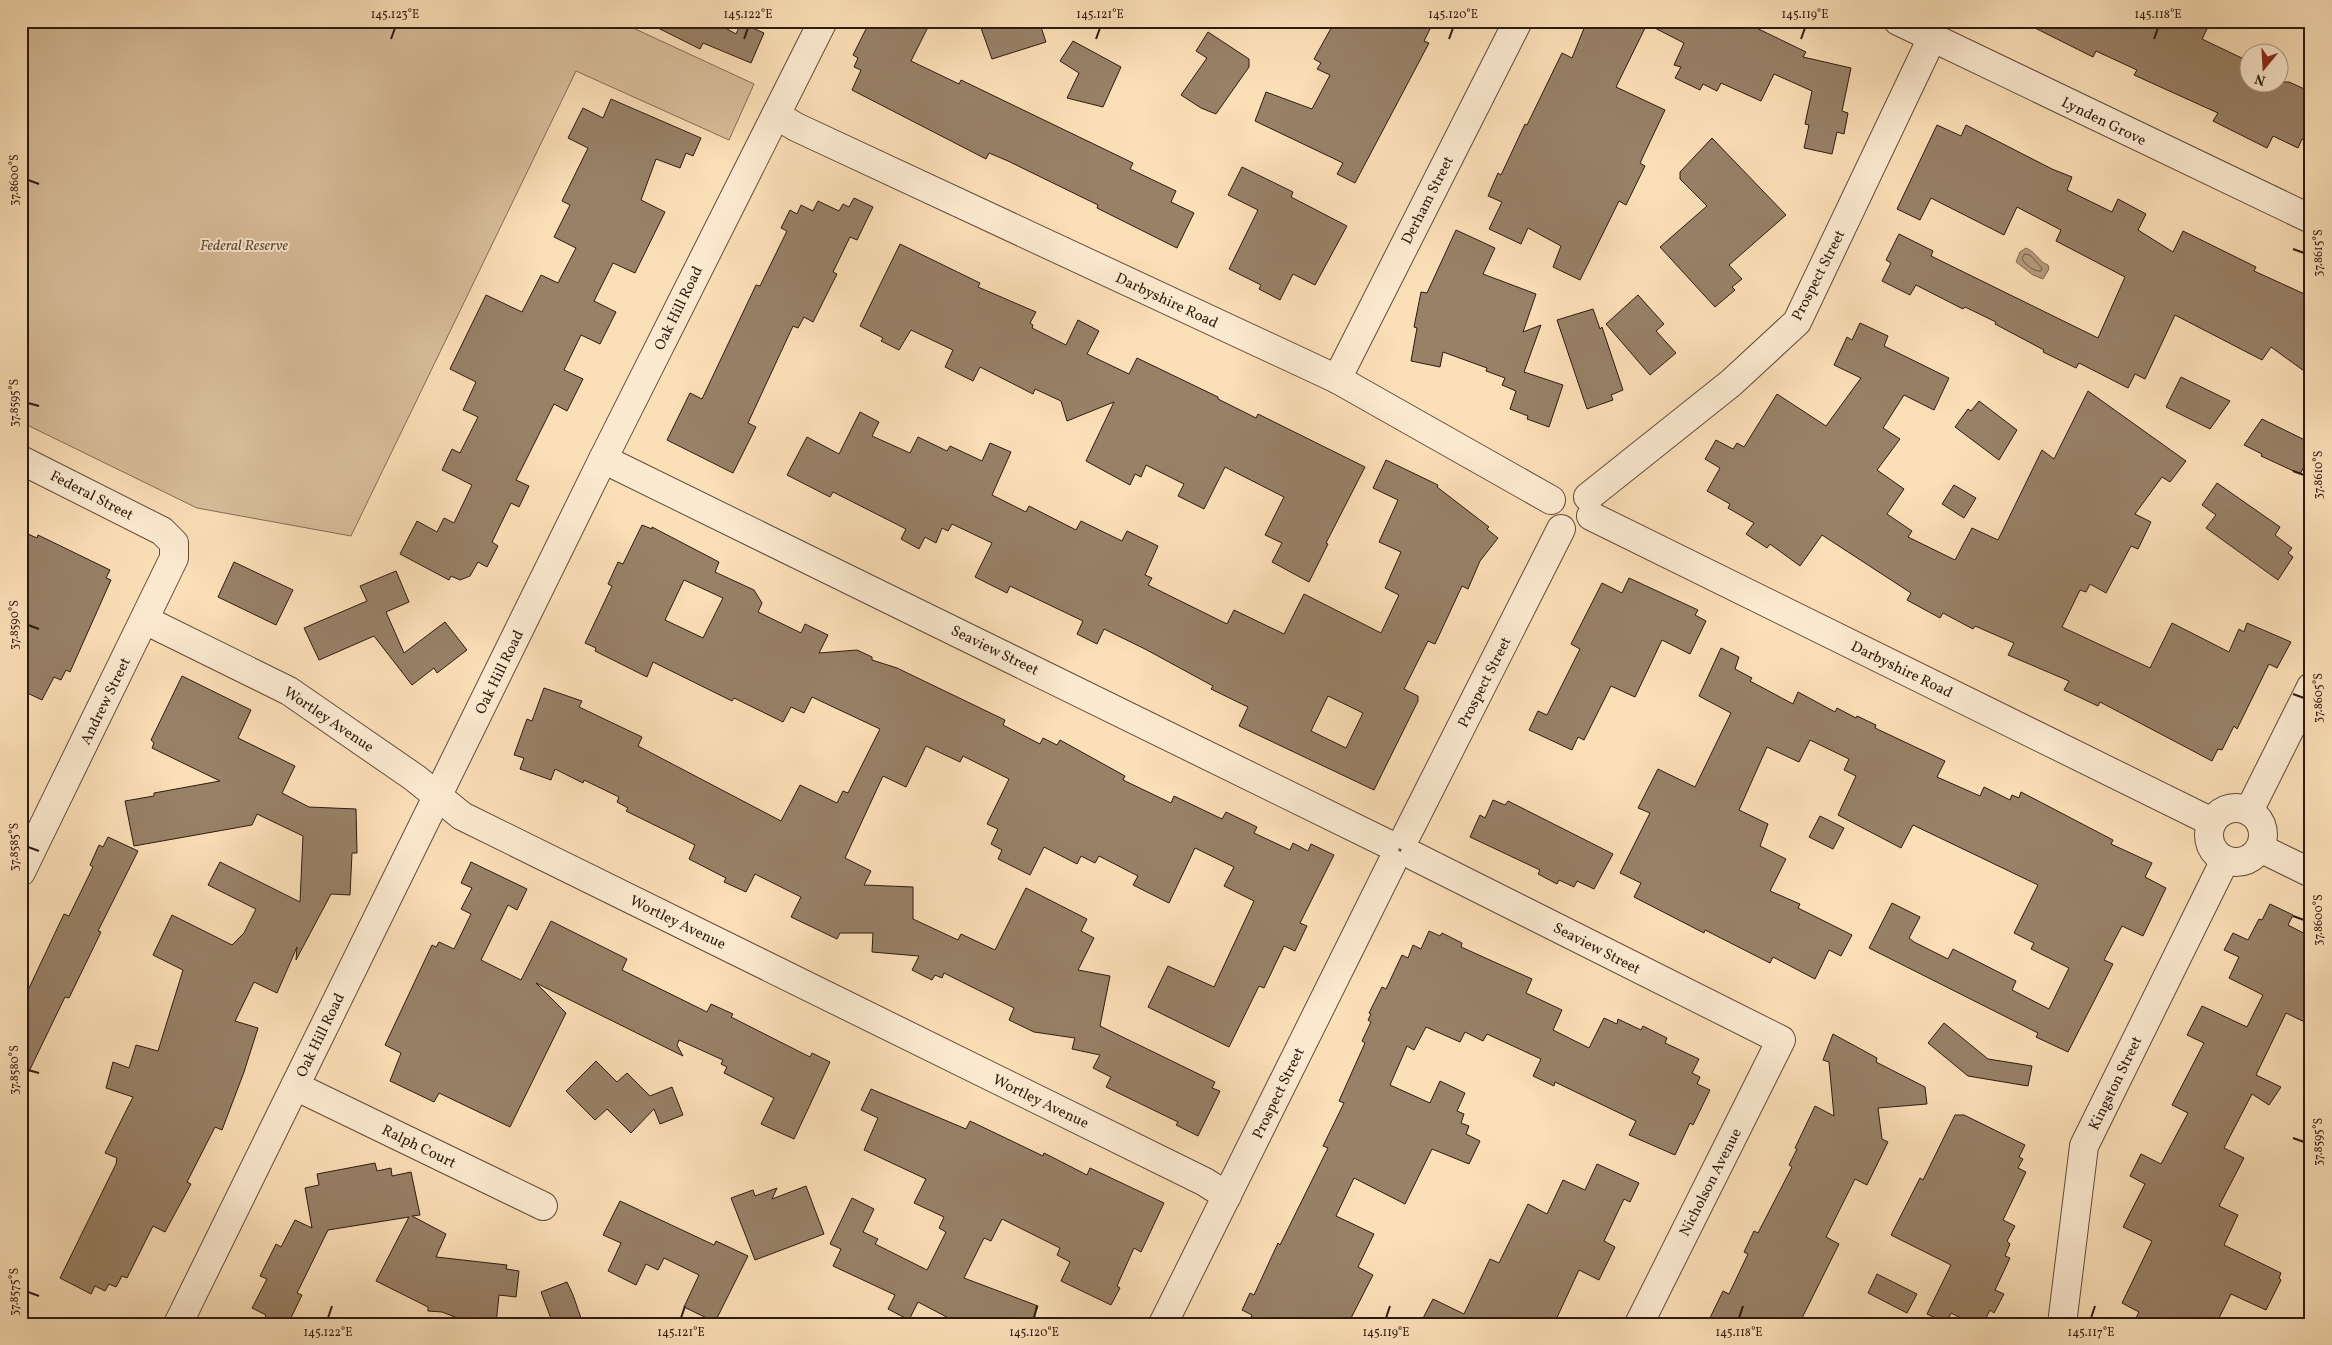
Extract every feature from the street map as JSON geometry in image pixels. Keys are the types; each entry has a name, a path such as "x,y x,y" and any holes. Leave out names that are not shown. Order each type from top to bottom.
{"street":[{"name":"Oak Hill Road","path":"178,1324 603,459 764,135 823,21"},
{"name":"Derham Street","path":"1336,379 1518,21"},
{"name":"Lynden Grove","path":"1898,21 2311,219"},
{"name":"Prospect Street","path":"1589,506 1731,383 1797,322 1932,38"},
{"name":"Darbyshire Road","path":"776,115 814,135 1336,379 1551,500"},
{"name":"Seaview Street","path":"603,459 1400,849 1781,1040"},
{"name":"Federal Street","path":"21,460 162,531"},
{"path":"1566,488 1578,489 1589,506 1586,525 1580,529 1567,531 1555,525 1549,513 1551,500 1566,488"},
{"name":"Darbyshire Road","path":"1589,506 2212,822"},
{"name":"Prospect Street","path":"1163,1324 1561,529"},
{"name":"Andrew Street","path":"21,872 174,558 174,543 162,531"},
{"name":"Wortley Avenue","path":"145,620 289,691 415,778 462,816 1205,1182 1227,1196"},
{"path":"2249,811 2311,687"},
{"path":"2233,808 2249,811 2260,822 2263,830 2264,838 2260,848 2250,859 2242,862 2225,860 2212,848 2209,830 2212,822 2217,815 2233,808"},
{"path":"2260,848 2311,873"},
{"name":"Kingston Street","path":"2062,1324 2084,1146 2225,860"},
{"name":"Nicholson Avenue","path":"1639,1324 1781,1040"},
{"name":"Ralph Court","path":"295,1086 543,1206"}],"green space":[{"name":"Federal Reserve","path":"21,21 618,21 754,84 729,140 576,71 351,536 197,508 21,422"}],"water":[{"path":"2026,248 2048,265 2049,269 2043,279 2033,275 2016,262 2020,252"}],"building":[{"path":"644,21 713,21 736,34 741,23 764,33 751,63 703,43 700,49"},
{"path":"870,21 931,21 911,61 959,84 961,80 1133,163 1130,169 1176,191 1171,202 1194,213 1177,248 1097,208 1098,205 1008,161 989,153 986,159 852,90 861,70 854,67 858,58 853,55"},
{"path":"985,21 1039,21 1046,42 992,59 981,28 987,27"},
{"path":"1335,21 1434,21 1424,41 1429,43 1355,183 1337,174 1343,163 1255,121 1266,92 1312,109 1330,75 1317,69 1321,63 1314,59"},
{"path":"1587,21 1742,21 1806,52 1803,57 1851,68 1842,111 1848,113 1844,134 1837,132 1832,154 1804,148 1809,125 1805,124 1812,91 1774,74 1761,101 1721,83 1717,91 1703,84 1700,90 1675,78 1681,67 1674,65 1684,43 1647,24 1616,87 1665,110 1640,163 1645,166 1626,205 1619,201 1580,280 1553,267 1561,246 1528,228 1521,244 1489,229 1502,202 1488,196 1498,173 1501,175 1525,124 1527,125 1562,53 1572,58"},
{"path":"2021,21 2211,21 2202,39 2240,57 2240,92 2290,92 2290,82 2311,92 2311,143 2302,139 2298,148 2273,136 2267,148 2213,121 2218,113 2134,75 2137,70 2096,51 2093,57"},
{"path":"1208,32 1249,59 1249,67 1216,114 1201,108 1181,95 1207,58 1196,51"},
{"path":"1073,41 1121,67 1103,107 1067,98 1079,73 1060,61"},
{"path":"611,99 701,138 693,156 686,153 680,168 656,159 641,200 665,212 635,273 613,263 594,301 616,312 600,344 581,335 564,370 583,379 567,411 554,404 516,480 529,486 519,507 511,503 492,542 498,546 487,567 478,562 470,576 460,580 451,576 449,580 400,554 417,521 437,532 444,518 454,523 472,485 442,470 452,449 460,453 478,417 463,410 476,382 450,369 486,295 522,312 541,275 558,283 576,248 554,237 570,205 562,201 588,148 568,138 583,108 603,118"},
{"path":"1937,125 1961,136 1966,125 2052,169 2072,177 2067,190 2112,212 2118,199 2146,214 2138,230 2173,252 2183,231 2256,267 2254,271 2311,297 2311,376 2271,347 2262,360 2175,315 2145,379 2135,374 2128,388 2079,363 2076,368 2043,352 2044,350 1995,324 1996,322 1965,307 1963,309 1916,285 1910,295 1882,281 1891,263 1886,260 1899,234 1933,251 1931,256 2098,338 2125,277 2056,241 2061,230 2017,207 2004,235 1931,198 1920,220 1897,209"},
{"path":"1712,138 1786,215 1729,265 1742,279 1732,287 1735,290 1715,307 1660,247 1707,206 1680,179 1680,172"},
{"path":"1242,167 1293,192 1291,197 1347,226 1315,285 1293,274 1280,300 1259,289 1261,285 1229,269 1258,210 1228,195"},
{"path":"854,198 873,207 857,240 850,237 833,272 837,274 813,322 804,317 798,328 793,326 748,423 756,427 733,473 667,440 690,393 702,399 756,285 760,286 787,231 781,228 790,210 797,214 801,205 813,211 818,201 839,211 843,204 849,207"},
{"path":"1456,230 1495,248 1483,274 1536,294 1523,332 1541,325 1524,372 1563,385 1549,427 1527,419 1528,416 1510,409 1516,391 1502,385 1505,378 1486,371 1487,368 1443,352 1440,367 1411,361 1417,328 1414,327 1421,292 1427,293"},
{"path":"900,244 980,283 978,287 1036,312 1030,323 1033,325 1032,328 1066,345 1078,320 1099,331 1087,354 1129,374 1137,358 1218,397 1218,399 1256,418 1258,414 1365,467 1326,543 1328,544 1309,582 1272,562 1282,543 1265,535 1284,497 1225,467 1204,509 1178,496 1184,484 1146,465 1141,477 1135,474 1130,485 1086,461 1114,402 1067,421 1061,401 1035,389 1033,394 980,367 973,381 945,367 953,350 911,330 899,350 881,341 883,338 860,326"},
{"path":"1638,295 1664,324 1656,331 1676,353 1650,375 1606,324"},
{"path":"1593,309 1600,329 1602,327 1623,390 1611,395 1613,400 1587,409 1557,320"},
{"path":"1860,323 1888,336 1884,346 1949,378 1934,410 1904,395 1883,428 1900,439 1877,470 1904,489 1887,514 1912,531 1908,537 1955,560 1972,528 1998,540 2042,450 2054,459 2088,391 2186,461 2170,482 2162,477 2135,514 2151,522 2138,549 2131,546 2106,593 2090,584 2086,592 2080,590 2062,627 2150,668 2172,623 2229,652 2239,629 2244,632 2247,623 2291,642 2277,668 2269,664 2237,729 2234,726 2222,750 2218,749 2212,761 2100,702 2098,706 2064,690 2069,681 2008,655 2014,643 1975,626 1973,629 1943,613 1940,618 1907,600 1911,593 1822,535 1800,566 1770,544 1767,548 1746,534 1754,523 1728,508 1730,504 1707,491 1720,468 1705,459 1716,440 1733,449 1737,443 1744,447 1777,394 1826,426 1861,378 1834,365 1847,337 1852,340"},
{"path":"2181,377 2230,401 2210,429 2166,407"},
{"path":"1979,401 2017,430 1999,460 1955,427 1968,409 1971,411"},
{"path":"860,412 879,422 872,436 910,453 918,437 947,451 950,446 982,461 990,443 1011,452 992,495 1026,512 1029,506 1076,530 1081,521 1122,541 1127,531 1158,546 1145,575 1152,578 1148,585 1227,624 1234,610 1284,634 1304,594 1381,633 1399,595 1385,588 1401,552 1379,542 1398,500 1373,488 1386,460 1438,485 1437,487 1489,527 1487,529 1498,538 1480,561 1468,589 1462,586 1435,644 1428,641 1404,689 1418,696 1418,701 1374,790 1239,726 1248,707 1211,689 1213,686 1145,649 1104,629 1097,644 1077,634 1083,621 1010,586 1007,593 975,577 992,543 952,524 948,531 942,528 936,543 925,537 919,549 901,539 906,529 833,492 830,497 787,475 807,437 839,454","holes":["1328,696 1363,713 1346,748 1311,731"]},
{"path":"2262,419 2311,443 2311,454 2300,474 2261,456 2262,454 2244,445"},
{"path":"2217,483 2280,527 2275,535 2292,548 2288,553 2293,557 2278,580 2206,528 2216,515 2202,505"},
{"path":"1954,485 1976,498 1964,518 1942,504"},
{"path":"642,525 652,529 652,527 719,562 715,572 754,590 762,603 758,612 801,633 805,624 828,635 819,653 857,650 872,657 872,660 897,668 1005,720 1003,725 1040,744 1043,738 1057,745 1060,740 1125,776 1123,780 1171,803 1174,796 1222,819 1226,812 1257,827 1254,833 1290,850 1293,843 1308,851 1311,844 1334,855 1300,923 1307,926 1295,951 1284,946 1264,988 1259,986 1229,1047 1148,1007 1168,966 1214,987 1254,901 1224,886 1234,867 1195,848 1169,903 1133,885 1138,876 1099,856 1095,863 1081,856 1077,864 1044,847 1030,875 998,859 1002,850 991,844 998,829 987,824 1009,779 963,756 960,762 926,746 906,787 883,776 845,858 871,871 864,885 913,887 913,919 958,940 961,934 995,950 1026,888 1087,919 1081,931 1094,938 1078,970 1110,976 1100,1026 1215,1082 1212,1088 1220,1091 1198,1136 1176,1125 1178,1122 1106,1087 1111,1077 1093,1068 1100,1055 1072,1049 1075,1038 1034,1032 1009,1020 1014,1008 944,973 942,978 935,975 932,980 912,970 919,956 872,952 873,933 840,933 837,939 791,917 801,897 755,874 746,892 724,882 726,878 689,859 695,845 626,811 628,808 617,802 619,797 584,780 583,783 555,769 551,780 520,769 524,758 514,755 527,719 532,721 544,688 582,701 579,707 642,737 638,746 781,821 800,785 837,803 843,791 848,793 880,729 812,697 804,713 791,707 783,722 734,698 732,701 653,662 647,677 595,651 596,648 585,643 612,586 608,584 618,562 623,564","holes":["684,580 723,598 703,638 665,620"]},
{"path":"21,531 37,538 38,535 110,570 106,578 111,580 70,672 66,670 61,680 54,677 42,700 21,690"},
{"path":"234,562 293,590 276,625 218,597"},
{"path":"396,571 409,602 386,612 404,653 445,622 467,650 437,673 434,668 412,685 374,636 319,660 304,628 367,601 360,586"},
{"path":"1629,578 1698,610 1695,615 1706,621 1690,654 1662,640 1635,697 1611,686 1584,740 1578,737 1572,750 1529,730 1538,711 1547,715 1580,649 1571,644 1602,583 1622,593"},
{"path":"1721,648 1739,657 1735,669 1752,678 1750,681 1793,704 1798,692 1835,712 1837,708 1856,718 1857,716 1876,725 1875,728 1945,761 1937,777 1980,796 1984,787 2010,800 2012,795 2019,798 2021,792 2113,840 2111,844 2152,863 2145,877 2166,888 2143,936 2122,926 2104,960 2113,964 2068,1052 2036,1037 2038,1033 1869,948 1892,903 1920,917 1909,938 1914,942 1948,959 1953,949 2016,981 2012,990 2049,1009 2069,968 2031,949 2034,943 2014,933 2038,885 1913,825 1901,848 1838,815 1856,776 1844,770 1849,759 1810,740 1799,762 1767,747 1739,810 1768,824 1760,846 1786,859 1770,891 1800,904 1798,908 1852,935 1841,956 1829,950 1815,979 1773,957 1770,963 1705,930 1704,933 1634,897 1641,883 1620,873 1650,813 1638,808 1658,769 1695,787 1731,713 1699,696"},
{"path":"182,676 251,710 238,738 295,766 282,793 309,807 356,809 357,853 352,853 350,895 331,894 296,960 297,947 277,993 254,982 235,1021 258,1028 244,1072 222,1130 215,1127 187,1182 191,1184 165,1232 153,1226 127,1278 122,1276 116,1287 109,1284 105,1291 95,1286 91,1294 60,1278 116,1164 117,1158 105,1153 133,1097 106,1088 113,1062 129,1068 136,1045 158,1051 183,970 153,955 172,915 232,945 244,933 256,909 208,885 220,862 300,902 303,836 257,814 252,825 134,846 125,801 154,796 154,793 220,781 152,748 154,743 151,740"},
{"path":"1493,800 1505,805 1508,801 1613,854 1594,889 1577,881 1574,887 1559,880 1557,884 1538,874 1540,870 1470,837 1480,815 1485,818"},
{"path":"1820,816 1844,828 1833,849 1809,837"},
{"path":"108,837 138,851 98,931 101,932 69,998 65,997 21,1088 21,1005 64,914 69,916 93,867 90,865 99,845 103,847"},
{"path":"471,862 527,889 517,910 508,905 481,960 521,980 551,921 627,959 622,970 707,1012 711,1004 733,1014 731,1017 810,1057 812,1053 830,1062 794,1139 761,1124 774,1098 724,1073 727,1067 721,1064 723,1060 679,1040 677,1045 683,1056 536,983 566,1013 510,1127 439,1093 434,1102 390,1081 401,1053 385,1045 432,945 436,947 439,942 454,949 471,914 461,909 472,888 461,883"},
{"path":"2270,904 2293,915 2288,925 2311,937 2311,1025 2286,1013 2256,1075 2281,1087 2269,1105 2252,1094 2224,1148 2244,1158 2219,1206 2238,1215 2224,1245 2281,1273 2279,1278 2281,1280 2266,1310 2231,1294 2216,1324 2148,1324 2136,1318 2139,1312 2122,1303 2152,1241 2123,1227 2145,1184 2130,1176 2141,1154 2161,1164 2188,1113 2172,1105 2204,1043 2187,1035 2202,1006 2247,1027 2263,995 2229,978 2239,957 2224,950 2233,933 2248,940 2259,919 2262,920"},
{"path":"1429,931 1440,936 1442,933 1462,943 1461,947 1532,979 1526,993 1562,1010 1553,1030 1589,1048 1604,1018 1617,1024 1618,1019 1641,1030 1643,1026 1667,1038 1665,1043 1699,1059 1692,1073 1700,1077 1697,1084 1710,1090 1693,1125 1690,1123 1675,1155 1629,1135 1636,1121 1555,1082 1554,1086 1533,1076 1541,1059 1487,1034 1483,1041 1465,1032 1460,1042 1426,1027 1414,1050 1407,1046 1390,1085 1430,1103 1440,1081 1465,1093 1457,1111 1464,1114 1461,1123 1469,1126 1466,1134 1480,1141 1469,1164 1432,1149 1405,1204 1354,1178 1336,1216 1374,1234 1358,1267 1373,1275 1348,1324 1248,1324 1252,1315 1242,1310 1250,1293 1254,1295 1278,1243 1280,1245 1328,1148 1323,1146 1344,1103 1339,1101 1365,1043 1362,1041 1371,1022 1368,1020 1371,1014 1369,1013 1382,987 1386,989 1402,955 1408,958 1413,945 1421,949"},
{"path":"1944,1023 1988,1059 2032,1066 2028,1086 1968,1076 1928,1043"},
{"path":"1833,1034 1877,1058 1876,1062 1925,1087 1927,1104 1878,1108 1882,1139 1888,1142 1867,1185 1855,1179 1826,1237 1839,1244 1799,1324 1707,1324 1723,1291 1729,1294 1748,1254 1744,1252 1754,1231 1758,1233 1792,1167 1789,1165 1797,1149 1795,1148 1815,1106 1834,1116 1829,1062 1823,1060"},
{"path":"596,1061 617,1082 627,1073 650,1096 672,1087 683,1115 660,1124 654,1109 631,1133 607,1109 595,1120 566,1091"},
{"path":"871,1089 966,1129 970,1121 1043,1156 1044,1153 1087,1175 1090,1168 1164,1203 1141,1252 1134,1248 1117,1286 1120,1288 1111,1305 1061,1281 1070,1262 1057,1255 1060,1248 1002,1219 991,1241 984,1238 964,1278 1038,1306 1031,1324 960,1324 918,1302 909,1320 888,1309 895,1295 833,1266 841,1249 830,1244 852,1198 874,1209 863,1232 878,1239 875,1244 927,1270 946,1232 939,1228 944,1217 914,1203 926,1179 864,1150 878,1118 861,1110"},
{"path":"1955,1115 1964,1115 2025,1145 2019,1157 2023,1159 2018,1168 2026,1172 2003,1220 2015,1226 2007,1241 2010,1244 2005,1256 2010,1258 1995,1290 2004,1294 1994,1313 1990,1310 1983,1324 1973,1324 1951,1313 1946,1323 1927,1314 1951,1265 1891,1235 1920,1178 1923,1180"},
{"path":"375,1163 377,1171 391,1168 392,1176 411,1172 420,1215 412,1216 446,1234 436,1257 507,1265 506,1269 519,1271 516,1297 499,1295 496,1324 460,1324 460,1319 442,1312 428,1311 428,1307 376,1281 409,1217 328,1230 297,1293 302,1295 288,1324 262,1324 266,1315 252,1308 267,1279 260,1276 276,1244 281,1247 295,1220 312,1228 305,1188 319,1185 317,1174"},
{"path":"1597,1164 1639,1183 1630,1202 1624,1199 1604,1241 1615,1247 1599,1280 1579,1270 1554,1324 1420,1324 1433,1299 1464,1314 1490,1259 1499,1263 1528,1204 1547,1214 1563,1180 1585,1190"},
{"path":"806,1186 824,1234 755,1260 731,1198 753,1190 755,1196 777,1188 772,1199"},
{"path":"620,1201 714,1245 716,1241 748,1256 715,1322 684,1307 699,1275 664,1258 658,1270 646,1264 636,1285 608,1271 621,1243 603,1235"},
{"path":"1877,1274 1917,1294 1907,1313 1868,1293"},
{"path":"567,1282 583,1324 553,1324 541,1292"}]}
